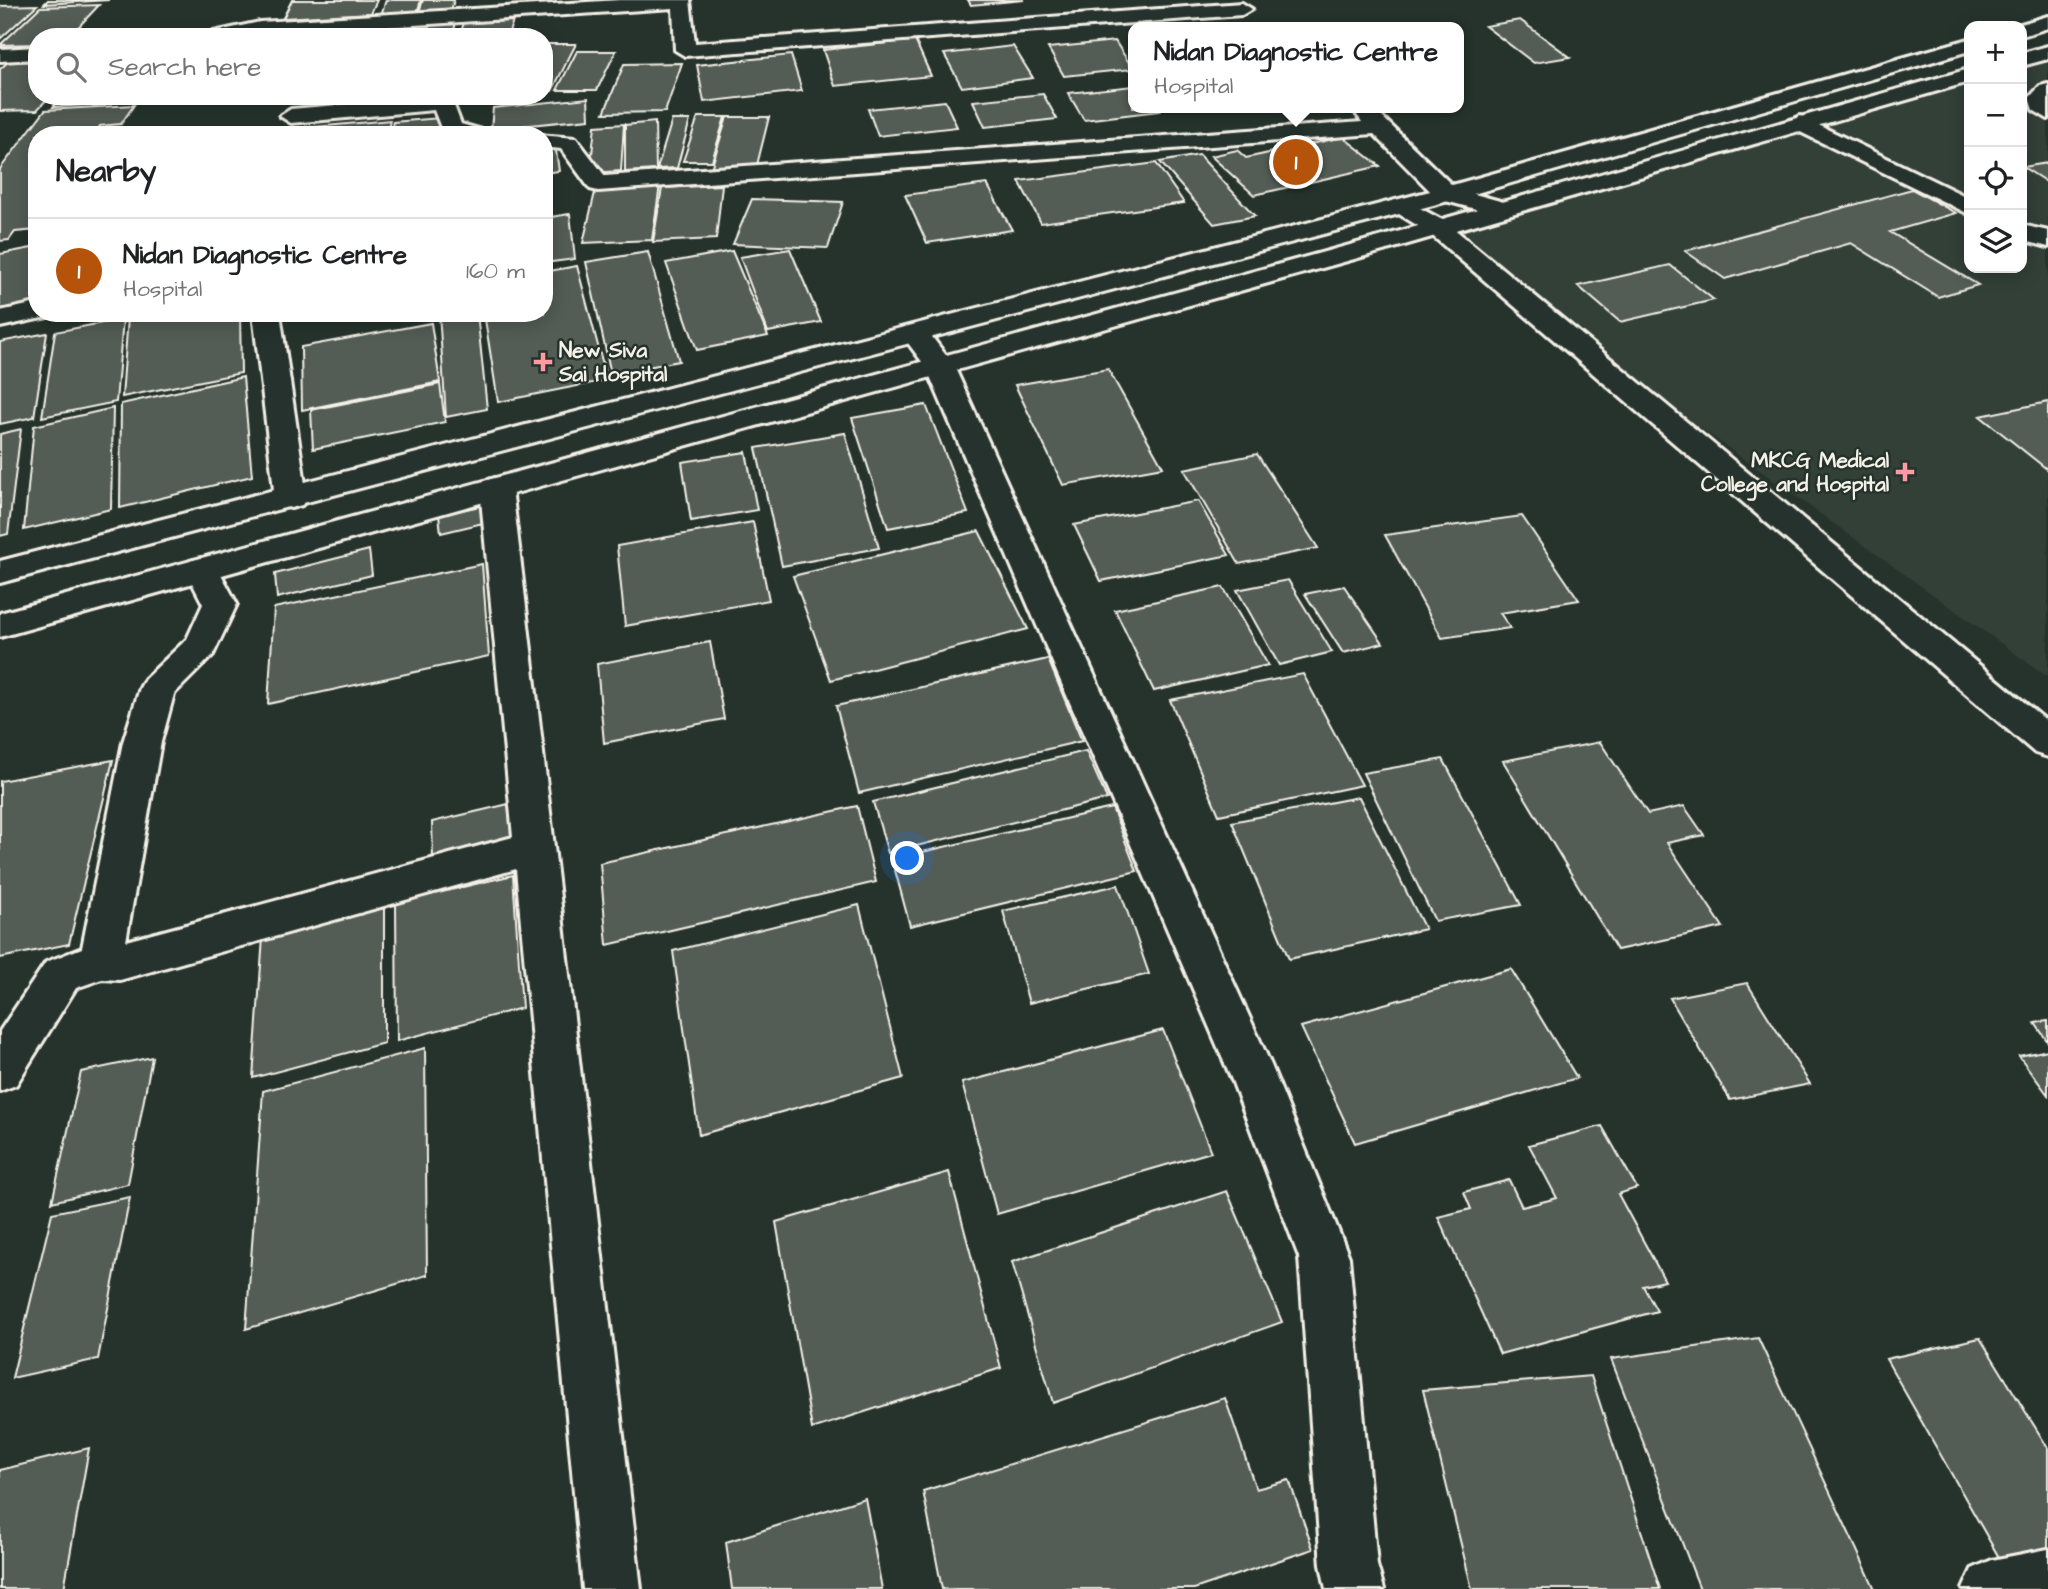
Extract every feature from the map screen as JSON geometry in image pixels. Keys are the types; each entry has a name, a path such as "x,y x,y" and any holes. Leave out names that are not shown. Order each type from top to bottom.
{"main road":[{"path":"366,28 682,2 685,50 1234,5 1259,21"},
{"path":"260,28 270,9"},
{"path":"2027,28 2048,22"},
{"path":"0,625 496,488 928,350 1403,206 1964,46"},
{"path":"2027,58 2048,52"},
{"path":"0,55 28,53"},
{"path":"0,572 291,498 928,350 1437,227 1964,76"},
{"path":"2048,91 2040,98 2041,105 2048,112"},
{"path":"286,126 298,105"},
{"path":"286,126 428,105"},
{"path":"443,105 450,126"},
{"path":"1366,113 1447,194 1502,209"},
{"path":"1800,122 1964,204"},
{"path":"553,141 568,143 598,184 1381,127"},
{"path":"1403,206 1437,227 2048,743"},
{"path":"2027,234 2048,239"},
{"path":"0,319 28,313"},
{"path":"266,322 291,498"},
{"path":"928,350 1255,1080 1324,1256 1349,1565 1355,1589"},
{"path":"496,488 611,1589"},
{"path":"101,960 142,742 158,688 201,646 220,604 202,569"},
{"path":"0,1070 61,975 101,960 120,961 533,848"},
{"path":"1992,1589 2048,1578"}],"shaded area":[{"name":"MKCG Medical College and Hospital","path":"2048,58 2048,677 1432,236 1964,82 1964,273 2027,273 2027,64"}],"building":[{"path":"48,0 109,0 44,4"},
{"path":"292,0 377,0 371,13 283,18"},
{"path":"386,0 421,0 417,13 381,15"},
{"path":"423,0 454,0 451,10 419,12"},
{"path":"968,0 1024,0 971,5"},
{"path":"37,5 0,39 0,6"},
{"path":"99,5 77,28 28,28 28,44 0,45 40,7"},
{"path":"1520,20 1570,57 1534,63 1485,26"},
{"path":"456,21 455,28 366,28"},
{"path":"513,21 510,28 462,28 464,23"},
{"path":"915,40 931,76 835,86 823,50"},
{"path":"1115,41 1128,61 1128,70 1064,76 1048,48"},
{"path":"553,44 576,44 553,89"},
{"path":"1013,46 1033,78 962,87 944,54"},
{"path":"577,51 616,51 597,90 557,90"},
{"path":"791,55 802,91 704,102 697,65"},
{"path":"28,61 28,105 42,105 37,110 0,111 0,69 8,62"},
{"path":"682,63 665,112 604,113 624,64"},
{"path":"1128,87 1128,113 1142,113 1084,120 1068,93"},
{"path":"1043,94 1057,119 985,127 973,101"},
{"path":"588,98 589,119 491,126 493,108 553,105 553,102"},
{"path":"945,101 957,127 878,136 868,109"},
{"path":"134,105 121,124 33,126 45,110"},
{"path":"698,117 725,117 712,161 683,161"},
{"path":"727,117 769,117 756,169 711,169"},
{"path":"440,118 439,126 392,126 393,122"},
{"path":"390,120 389,126 326,126"},
{"path":"672,120 690,120 677,168 657,169"},
{"path":"655,122 656,170 625,172 625,125"},
{"path":"624,124 621,171 590,173 595,126"},
{"path":"28,132 28,231 15,232 9,240 0,241 0,169"},
{"path":"1343,137 1380,166 1254,195 1211,156 1237,150 1246,158"},
{"path":"553,144 559,171 553,172"},
{"path":"1199,155 1255,216 1214,224 1160,162"},
{"path":"1156,163 1184,203 1041,223 1019,181"},
{"path":"2048,163 2048,183 2027,170 2027,166"},
{"path":"987,184 1012,230 927,243 905,195"},
{"path":"660,185 652,240 583,243 596,188"},
{"path":"722,185 716,239 653,242 662,188"},
{"path":"1912,189 1956,213 1890,232 1978,285 1938,297 1851,243 1725,279 1685,251"},
{"path":"752,199 843,202 828,248 733,244"},
{"path":"570,214 575,259 553,262 553,217"},
{"path":"28,249 28,309 0,314 0,254"},
{"path":"790,249 821,322 768,332 740,257"},
{"path":"732,251 768,336 697,350 666,263"},
{"path":"648,252 679,361 611,374 586,262"},
{"path":"1670,265 1714,300 1620,322 1578,286"},
{"path":"577,266 607,380 498,402 485,322 553,322 553,270"},
{"path":"107,322 123,322 116,402 42,417 55,332"},
{"path":"128,322 240,322 241,373 122,397"},
{"path":"440,322 478,322 487,409 446,417"},
{"path":"431,323 440,382 302,410 301,347"},
{"path":"47,333 34,417 0,424 0,342"},
{"path":"1108,369 1163,467 1063,485 1015,385"},
{"path":"243,377 252,476 120,508 121,404"},
{"path":"440,384 445,422 313,449 311,410"},
{"path":"2048,402 2048,470 1980,416"},
{"path":"926,405 968,513 888,528 852,418"},
{"path":"113,408 111,509 24,530 34,426"},
{"path":"21,429 8,534 0,536 0,434"},
{"path":"845,433 879,548 782,566 756,448"},
{"path":"746,452 757,510 691,521 682,462"},
{"path":"1257,454 1318,548 1239,564 1184,469"},
{"path":"1198,501 1229,555 1101,581 1074,525"},
{"path":"480,506 483,523 441,533 439,515"},
{"path":"1522,516 1579,600 1500,613 1510,628 1442,638 1385,535"},
{"path":"753,522 769,600 625,626 617,546"},
{"path":"979,531 1028,629 831,680 793,576"},
{"path":"369,550 372,575 277,598 275,574"},
{"path":"482,564 489,656 268,704 274,608"},
{"path":"1288,580 1332,652 1279,665 1237,590"},
{"path":"1344,586 1383,643 1343,653 1305,594"},
{"path":"1223,587 1268,665 1154,691 1115,610"},
{"path":"710,642 724,719 604,743 597,664"},
{"path":"1048,659 1082,741 859,793 836,706"},
{"path":"1303,674 1362,785 1219,815 1170,700"},
{"path":"1600,742 1648,814 1684,806 1704,835 1667,843 1723,927 1617,950 1503,761"},
{"path":"1086,751 1107,799 888,853 873,802"},
{"path":"1443,759 1521,905 1435,921 1363,773"},
{"path":"113,760 69,944 0,958 0,781"},
{"path":"1359,797 1425,929 1289,959 1232,822"},
{"path":"513,803 516,840 433,859 432,822"},
{"path":"857,806 876,882 607,945 600,863"},
{"path":"1112,808 1137,871 910,926 892,859"},
{"path":"513,875 522,1008 397,1041 396,903"},
{"path":"1118,885 1149,974 1029,1003 1003,911"},
{"path":"859,905 903,1078 699,1135 673,951"},
{"path":"384,908 384,1043 253,1078 263,937"},
{"path":"1511,969 1577,1078 1355,1143 1301,1027"},
{"path":"1747,983 1810,1084 1730,1100 1670,998"},
{"path":"2048,1021 2048,1042 2035,1023"},
{"path":"1163,1030 1211,1152 997,1214 962,1083"},
{"path":"425,1048 427,1275 246,1329 263,1091"},
{"path":"2048,1050 2048,1095 2019,1056"},
{"path":"152,1057 128,1184 52,1202 81,1072"},
{"path":"1602,1126 1637,1188 1618,1194 1665,1281 1643,1286 1657,1311 1500,1354 1438,1217 1471,1209 1464,1192 1509,1180 1522,1207 1557,1198 1529,1145"},
{"path":"949,1172 1001,1368 812,1429 776,1222"},
{"path":"1227,1191 1282,1322 1053,1403 1012,1262"},
{"path":"130,1197 98,1359 12,1378 52,1213"},
{"path":"1758,1338 1875,1589 1700,1589 1611,1359"},
{"path":"1980,1338 2048,1448 2048,1566 2009,1575 1886,1359"},
{"path":"1591,1376 1660,1589 1472,1589 1423,1390"},
{"path":"1225,1398 1256,1489 1289,1480 1313,1549 1194,1589 942,1589 923,1491"},
{"path":"89,1448 64,1589 0,1589 0,1470"},
{"path":"865,1498 882,1589 732,1589 726,1542"}],"place":[{"name":"Nidan Diagnostic Centre","path":"1296,162"},
{"name":"New Siva Sai Hospital","path":"543,362"},
{"name":"MKCG Medical College and Hospital","path":"1905,472"}]}
